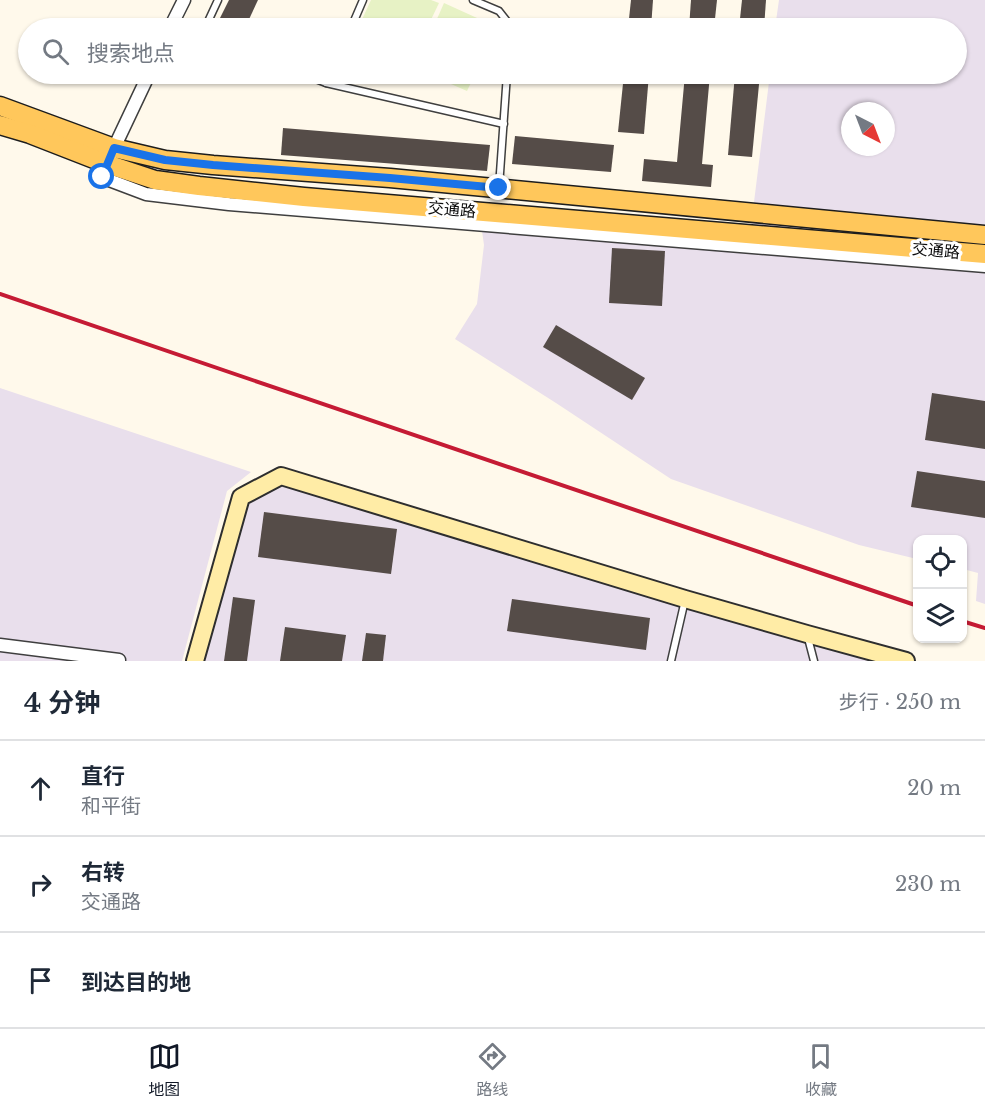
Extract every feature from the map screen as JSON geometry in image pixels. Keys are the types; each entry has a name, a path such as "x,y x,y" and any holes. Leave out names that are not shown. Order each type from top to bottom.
{"main road":[{"name":"交通路","path":"0,106 108,163 165,160 390,178 985,235"},
{"name":"交通路","path":"0,125 155,180 199,186 304,197 985,254"}],"street":[{"path":"175,18 184,0"},
{"path":"144,84 108,163 147,194 229,204 985,266"},
{"path":"195,661 241,497 281,476 685,599 906,661"},
{"path":"0,645 119,660"}],"lane":[{"path":"210,18 218,0"},
{"path":"355,18 363,0"},
{"path":"473,0 499,11 504,18"},
{"path":"330,84 504,124"},
{"path":"499,188 506,84"},
{"path":"670,661 685,599"},
{"path":"807,634 814,661"}],"shaded area":[{"path":"779,0 985,0 985,604 976,601 978,573 967,570 967,535 913,535 913,558 859,545 671,479 455,339 477,304 484,245 481,224 749,242 769,84 967,84 967,18 776,18"},
{"path":"0,388 251,472 227,491 182,661 0,661"},
{"path":"286,483 885,661 205,661 246,503"}],"green space":[{"path":"371,0 431,0 439,3 432,18 363,18"},
{"path":"444,3 477,18 437,18"},
{"path":"451,84 470,84 467,91"}],"building":[{"path":"229,0 258,0 250,18 220,18"},
{"path":"631,0 653,0 652,18 629,18"},
{"path":"691,0 717,0 715,18 690,18"},
{"path":"742,0 766,0 765,18 740,18"},
{"path":"623,84 648,84 644,134 618,132"},
{"path":"684,84 709,84 702,164 713,165 711,187 642,181 644,159 677,162"},
{"path":"734,84 759,84 752,157 728,155"},
{"path":"283,128 490,145 487,171 281,155"},
{"path":"515,136 614,145 611,172 512,164"},
{"path":"612,248 665,251 662,306 609,303"},
{"path":"556,325 645,378 632,400 543,347"},
{"path":"932,393 985,401 985,449 925,440"},
{"path":"917,471 985,481 985,518 911,507"},
{"path":"264,512 397,529 391,574 258,557"},
{"path":"233,597 255,600 247,661 224,661"},
{"path":"512,599 650,618 646,650 507,631"},
{"path":"285,627 346,635 342,661 280,661"},
{"path":"366,633 386,635 383,661 362,661"}],"railway":[{"path":"0,294 913,604"},
{"path":"967,623 985,628"}],"route":[{"path":"102,177 114,148 165,160 213,165 499,188"}]}
